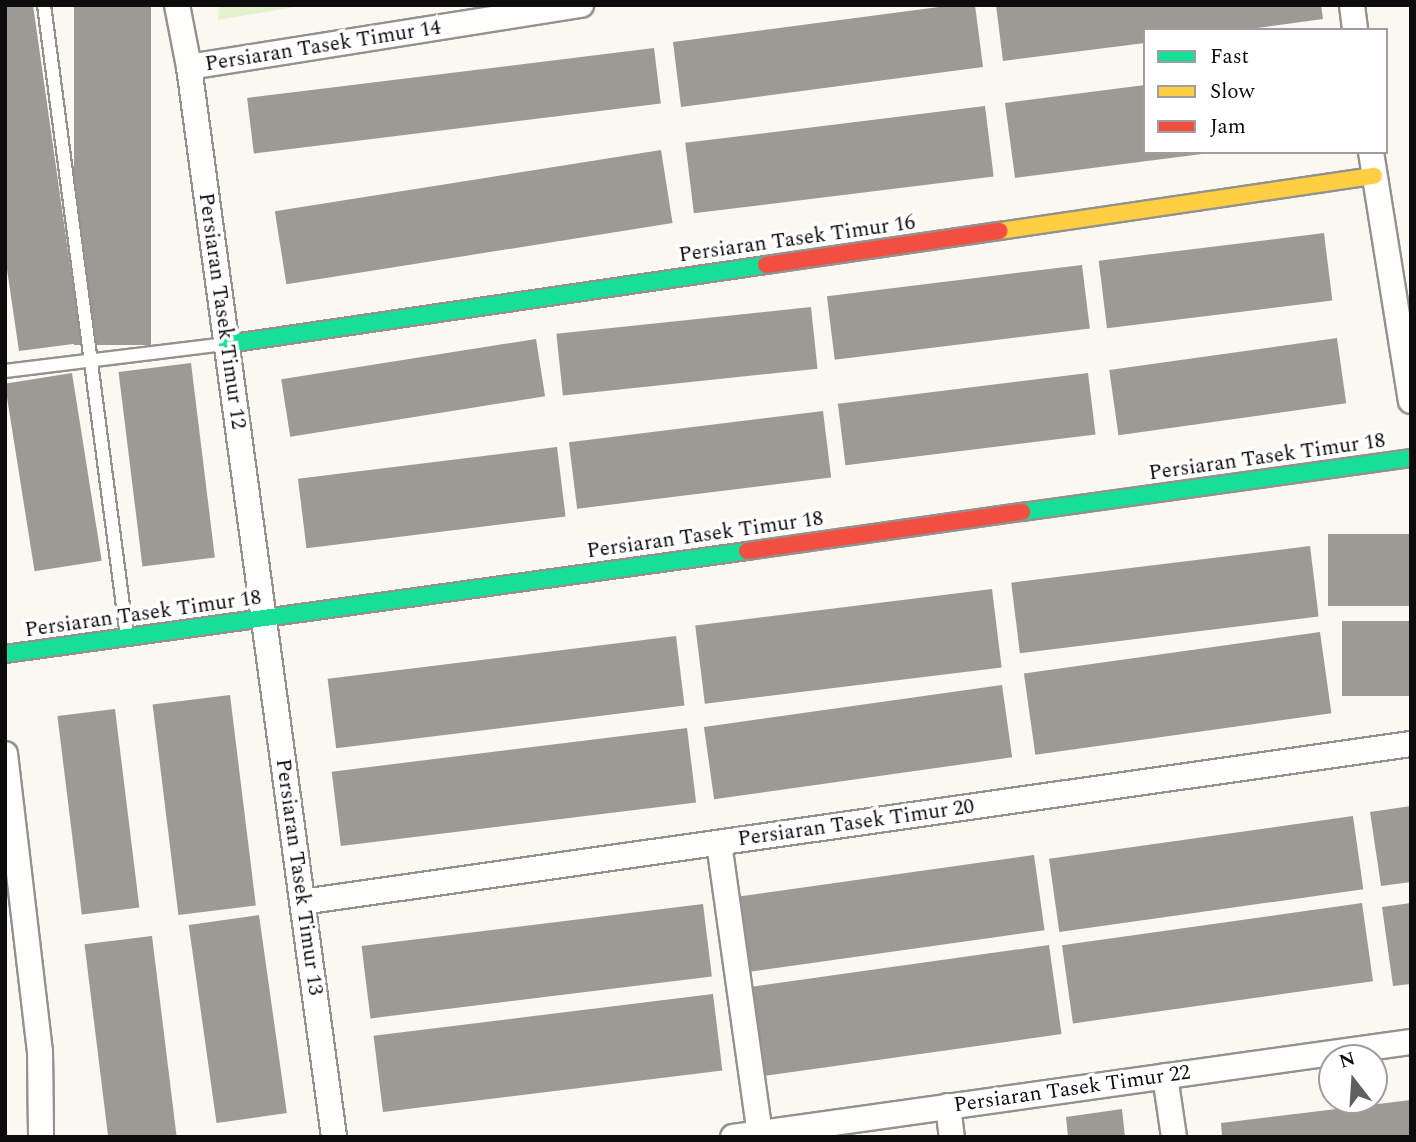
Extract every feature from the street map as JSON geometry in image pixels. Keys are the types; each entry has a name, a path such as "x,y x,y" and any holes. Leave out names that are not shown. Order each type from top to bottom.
{"street":[{"name":"Persiaran Tasek Timur 12","path":"177,5 189,67 264,618"},
{"name":"Persiaran Tasek Timur 14","path":"189,67 581,5"},
{"path":"1352,5 1355,28"},
{"path":"1372,164 1411,401"},
{"name":"Persiaran Tasek Timur 16","path":"227,344 1372,164"},
{"name":"Persiaran Tasek Timur 18","path":"5,654 1411,458"},
{"name":"Persiaran Tasek Timur 13","path":"264,618 334,1137"},
{"name":"Persiaran Tasek Timur 20","path":"302,902 1411,744"},
{"path":"5,754 40,1051 41,1137"},
{"path":"719,843 760,1133"},
{"name":"Persiaran Tasek Timur 22","path":"733,1137 1411,1042"},
{"path":"1165,1076 1174,1137"},
{"path":"948,1106 952,1137"}],"lane":[{"path":"44,5 127,637"},
{"path":"5,371 227,344"}],"green space":[{"path":"219,5 307,5 218,20"}],"building":[{"path":"5,5 33,5 81,343 19,351 5,256"},
{"path":"74,5 151,5 151,345 74,345"},
{"path":"954,5 975,5 983,67 681,107 673,42"},
{"path":"996,5 1321,5 1323,19 1257,28 1143,28 1143,43 1003,61"},
{"path":"654,48 661,104 254,154 247,98"},
{"path":"1143,85 1143,154 1202,154 1015,178 1005,103"},
{"path":"985,106 994,176 694,213 685,143"},
{"path":"661,150 673,223 286,284 275,211"},
{"path":"1324,233 1332,300 1107,328 1099,261"},
{"path":"1082,265 1090,329 835,360 827,296"},
{"path":"811,307 817,369 563,395 556,334"},
{"path":"1337,338 1346,403 1118,435 1109,370"},
{"path":"536,339 545,396 290,437 281,379"},
{"path":"191,363 215,558 142,566 119,372"},
{"path":"72,373 102,561 35,571 5,384"},
{"path":"1088,373 1096,435 845,465 838,404"},
{"path":"823,411 831,478 577,509 569,442"},
{"path":"557,447 566,516 306,548 298,479"},
{"path":"1328,534 1411,534 1411,606 1328,606"},
{"path":"1310,546 1319,616 1020,653 1011,583"},
{"path":"992,589 1002,667 705,704 695,625"},
{"path":"1342,621 1411,621 1411,696 1342,696"},
{"path":"1320,632 1331,713 1035,755 1024,674"},
{"path":"676,636 685,705 336,748 328,679"},
{"path":"1002,685 1012,757 714,799 704,727"},
{"path":"230,695 256,905 178,915 153,705"},
{"path":"115,709 139,908 82,915 57,716"},
{"path":"687,728 696,802 341,846 332,772"},
{"path":"1411,806 1411,882 1381,886 1370,812"},
{"path":"1353,816 1363,889 1059,932 1049,859"},
{"path":"1034,855 1045,930 741,973 730,898"},
{"path":"1362,903 1373,981 1073,1023 1062,945"},
{"path":"1411,903 1411,984 1393,986 1382,907"},
{"path":"703,904 712,976 370,1018 362,946"},
{"path":"259,915 287,1113 217,1123 189,925"},
{"path":"152,936 177,1137 108,1137 85,944"},
{"path":"1049,945 1062,1034 756,1077 743,988"},
{"path":"713,994 722,1070 383,1112 374,1036"},
{"path":"1411,1100 1411,1137 1222,1137 1221,1123 1318,1111 1318,1114 1388,1114 1388,1103"},
{"path":"1122,1109 1125,1137 1068,1137 1066,1117"}],"traffic: fast":[{"path":"227,344 766,265"},
{"path":"1022,512 1411,458"},
{"path":"5,654 747,551"}],"traffic: slow":[{"path":"1000,231 1374,176"}],"traffic: jam":[{"path":"766,265 1000,231"},
{"path":"747,551 1022,512"}]}
